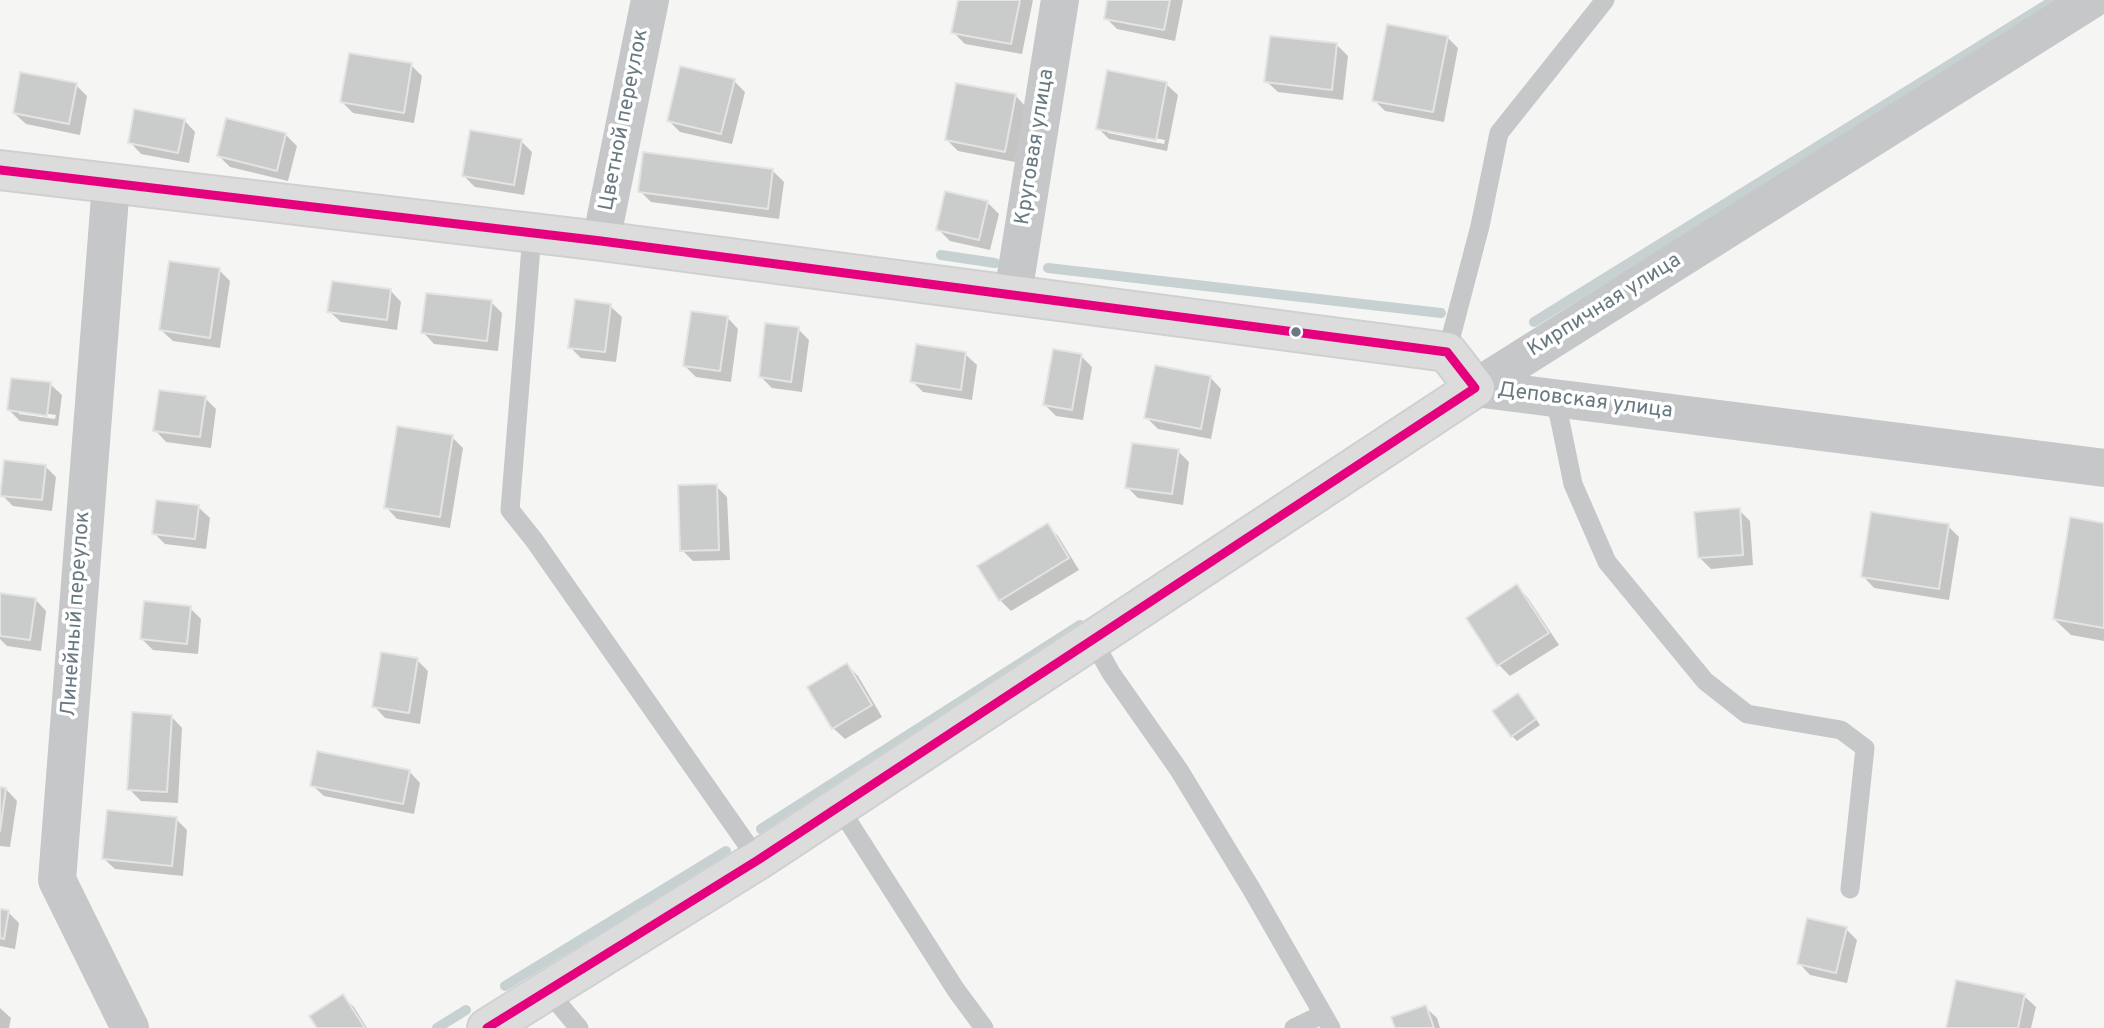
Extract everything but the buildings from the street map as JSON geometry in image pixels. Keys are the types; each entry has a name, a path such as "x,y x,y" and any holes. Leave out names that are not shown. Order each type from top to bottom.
{"street":[{"name":"Цветной переулок","path":"601,241 650,0"},
{"name":"Круговая улица","path":"1013,294 1060,0"},
{"name":"Кирпичная улица","path":"487,1028 758,860 1475,388 2091,0"},
{"path":"0,170 601,241 1447,352"},
{"name":"Линейный переулок","path":"111,184 57,880 130,1028"},
{"name":"Деповская улица","path":"1447,352 1475,388 2104,468"}],"lane":[{"path":"1447,352 1480,226 1499,133 1605,0"},
{"path":"531,234 510,510 758,860"},
{"path":"1552,397 1559,416 1573,484 1608,562 1706,681 1747,714 1841,730 1865,748 1850,889"},
{"path":"1092,639 1111,673 1199,803 1326,1021 1294,1028"},
{"path":"839,807 956,990 984,1028"},
{"path":"547,989 579,1028"}],"waterway":[{"path":"1534,322 2054,0"},
{"path":"941,255 995,263"},
{"path":"1048,268 1441,313"},
{"path":"761,829 1080,625"},
{"path":"505,986 726,851"},
{"path":"437,1028 466,1010"}],"transit line":[{"path":"0,170 601,241 1447,352 1475,388 758,860 487,1028"}]}
